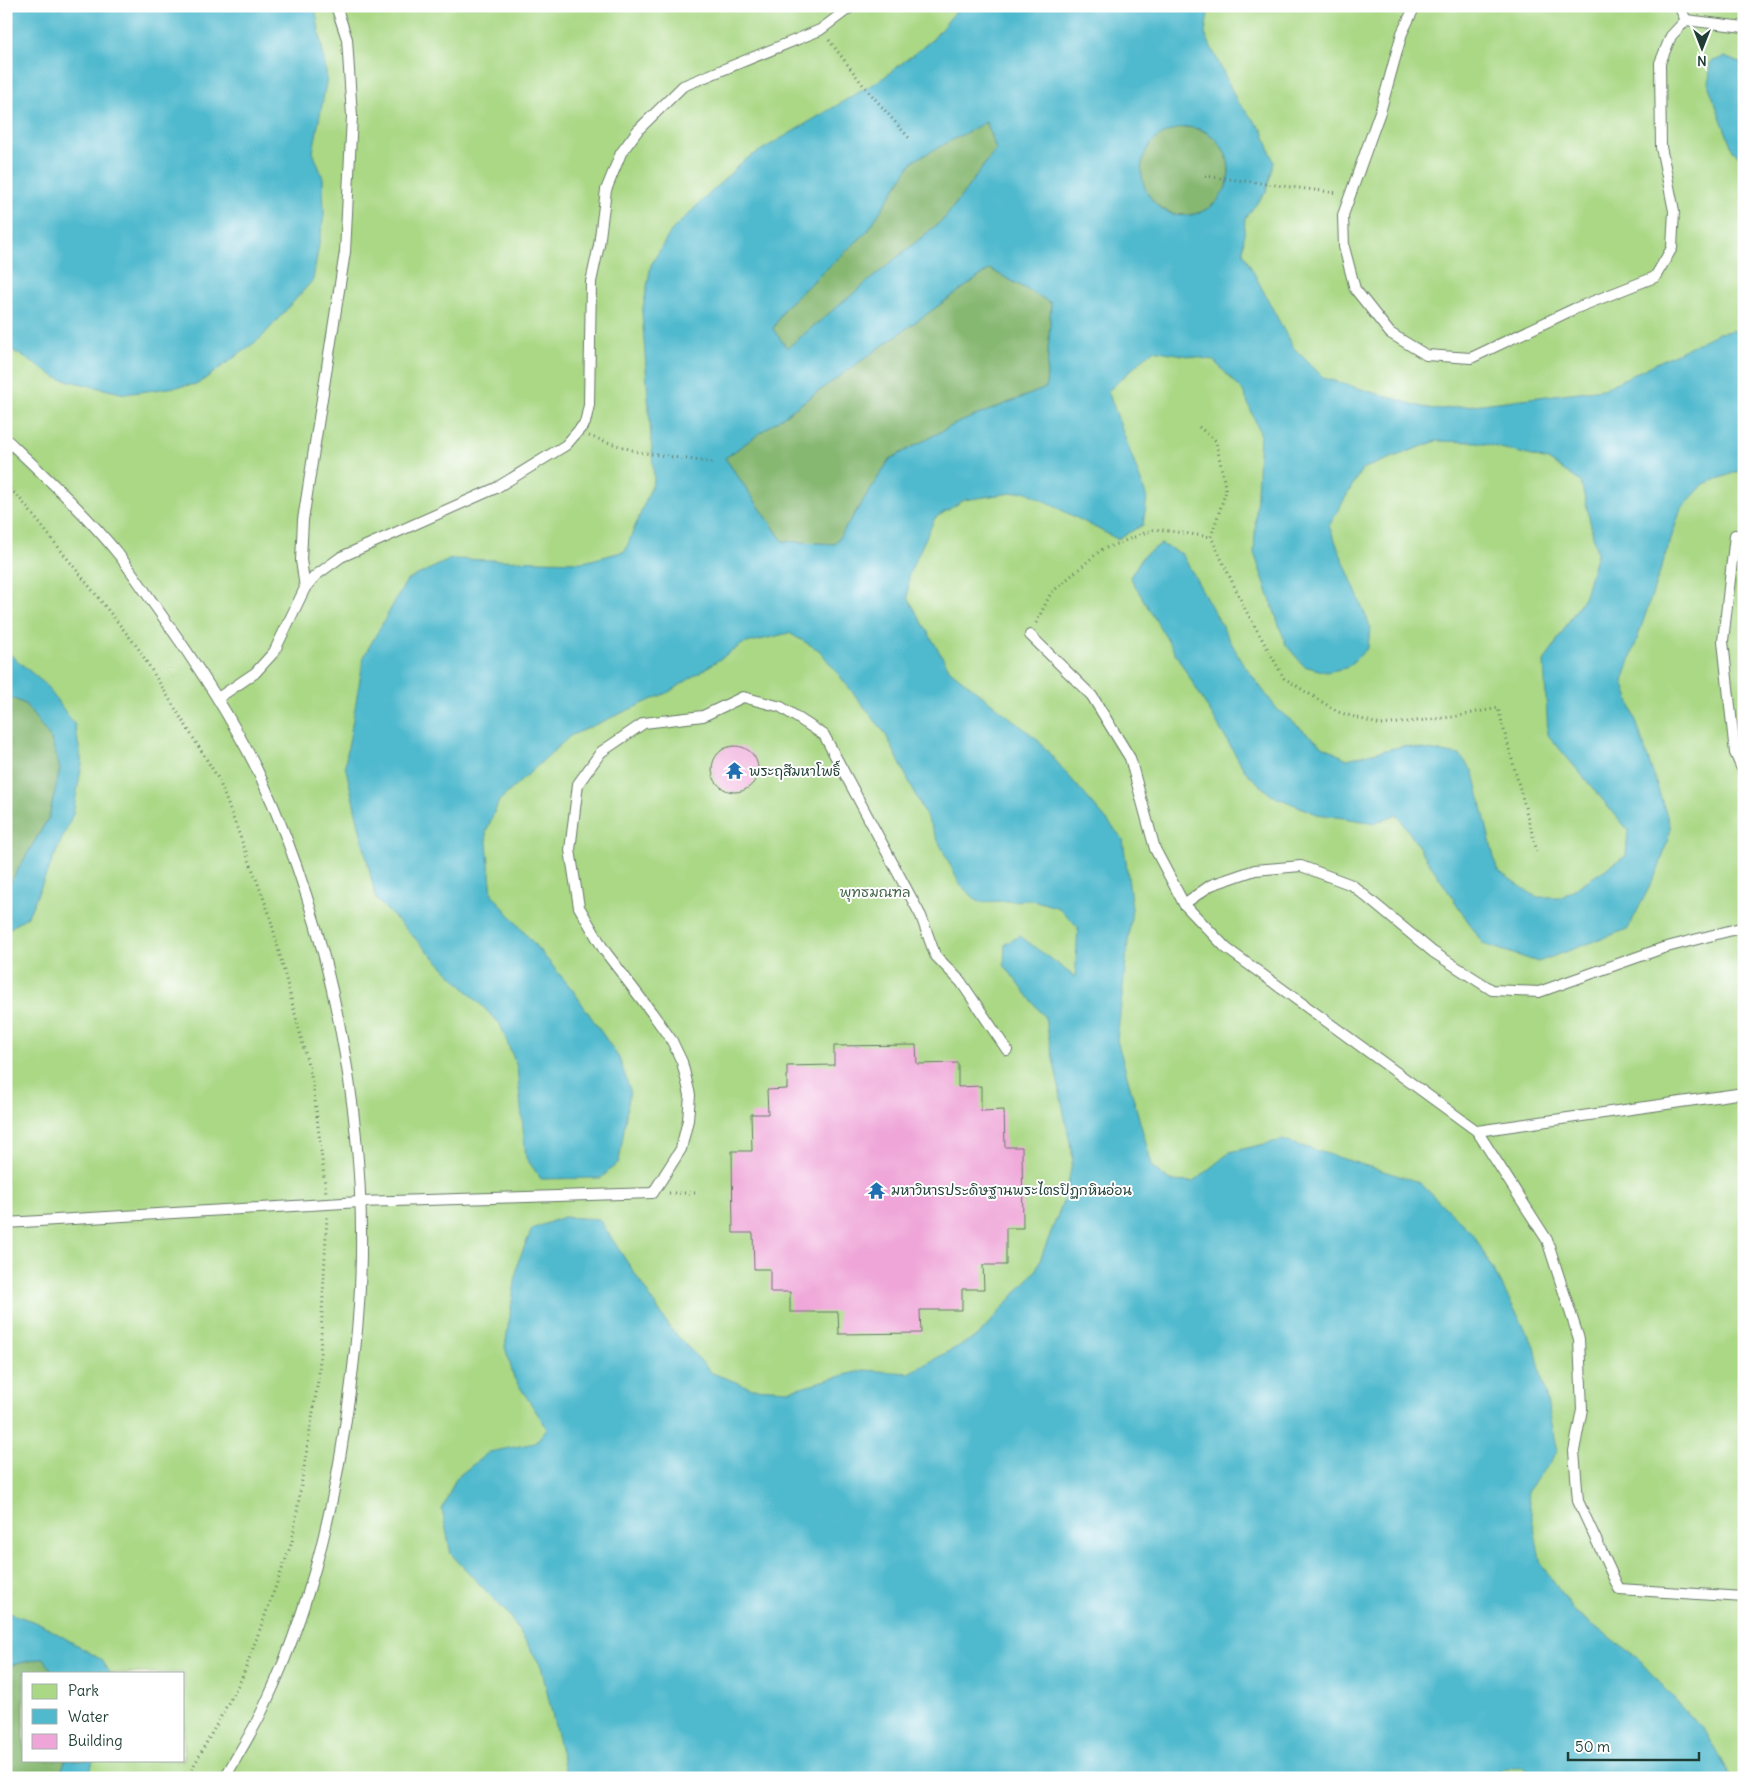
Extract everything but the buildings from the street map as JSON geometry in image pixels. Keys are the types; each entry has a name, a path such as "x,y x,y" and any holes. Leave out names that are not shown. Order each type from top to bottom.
{"lane":[{"path":"305,588 301,560 303,520 344,252 352,116 347,38 336,6"},
{"path":"218,698 255,673 274,652 305,588 315,576 340,557 496,488 566,445 577,433 585,423 590,405 591,282 606,190 621,153 638,130 683,86 820,30 852,6"},
{"path":"1414,6 1402,33 1381,109 1342,215 1344,247 1355,289 1390,333 1426,355 1471,358 1574,309 1656,277 1672,248 1674,210 1662,147 1660,63 1670,36 1686,20"},
{"path":"1680,6 1686,20"},
{"path":"1686,20 1744,27"},
{"path":"6,439 58,488 118,555 173,630 218,698 264,786 297,868 324,958 346,1062 354,1122 360,1202 360,1286 352,1379 337,1478 318,1561 294,1636 263,1708 225,1778"},
{"path":"1735,535 1723,641 1735,753 1744,773"},
{"path":"1030,635 1092,696 1130,758 1155,849 1184,904 1226,948 1477,1131 1547,1240 1579,1339 1582,1409 1574,1451 1578,1501 1619,1589 1744,1598"},
{"path":"6,1223 360,1202 653,1193 681,1149 688,1120 690,1094 682,1062 672,1041 604,950 580,906 570,850 578,784 601,752 644,723 703,716 743,697 781,706 824,735 922,916 935,955 961,982 1006,1050"},
{"path":"1184,904 1211,885 1256,870 1301,866 1352,885 1433,952 1492,990 1539,992 1663,948 1744,927"},
{"path":"1477,1131 1744,1093"}],"path":[{"path":"820,30 909,138"},
{"path":"1205,176 1350,195"},
{"path":"1199,427 1216,441 1226,491 1211,536 1245,609 1284,678 1338,712 1381,725 1452,717 1498,708 1538,855"},
{"path":"577,433 638,452 715,463"},
{"path":"6,486 18,496 138,648 218,778 269,914 313,1084 328,1204 320,1374 292,1542 242,1678 187,1778"},
{"path":"1030,635 1051,593 1101,550 1155,529 1211,536"},
{"path":"653,1193 695,1193"}],"green space":[{"name":"พุทธมณฑล","path":"6,6 1744,6 1744,1778 6,1778"},
{"path":"985,122 996,149 945,218 787,349 773,329 785,307 867,232 913,160"},
{"path":"1185,127 1202,130 1216,140 1226,154 1229,171 1226,188 1216,202 1202,212 1185,215 1168,212 1154,202 1144,188 1141,171 1144,154 1154,140 1168,130"},
{"path":"990,269 1051,303 1046,388 955,424 890,459 835,544 783,541 725,458"},
{"path":"6,695 25,704 51,739 60,769 49,817 6,890"},
{"path":"45,1658 52,1672 22,1672 22,1762 65,1762 58,1778 6,1778 6,1666"}],"water":[{"path":"6,6 315,6 327,78 313,152 323,178 324,215 313,280 261,338 198,384 125,394 57,378 6,346"},
{"path":"960,6 1209,6 1205,34 1237,101 1263,131 1274,163 1266,192 1245,218 1243,252 1292,346 1324,378 1433,410 1603,389 1718,333 1744,329 1744,471 1739,471 1704,484 1681,509 1623,681 1671,829 1659,868 1628,929 1538,962 1483,944 1397,814 1376,823 1317,814 1271,795 1245,771 1130,577 1143,556 1161,544 1182,554 1242,662 1277,709 1321,745 1347,759 1403,746 1460,755 1474,773 1497,870 1536,897 1562,897 1626,856 1628,830 1548,735 1544,662 1585,595 1597,553 1581,482 1548,460 1477,442 1436,441 1362,469 1329,526 1370,626 1368,648 1346,668 1326,672 1304,666 1286,645 1254,553 1260,433 1243,391 1213,360 1153,350 1108,391 1147,498 1143,525 1117,539 1025,491 964,500 935,518 909,574 908,598 950,670 1037,739 1123,839 1132,908 1117,1040 1153,1168 1170,1181 1193,1182 1230,1152 1282,1140 1419,1182 1474,1235 1535,1347 1558,1451 1527,1492 1541,1564 1573,1610 1637,1658 1707,1734 1732,1778 1532,1778 1523,1768 1503,1768 1490,1778 1275,1778 1218,1775 1215,1778 567,1778 541,1666 508,1614 451,1554 442,1510 456,1478 489,1452 535,1443 547,1428 514,1378 505,1347 518,1262 532,1229 563,1217 599,1219 671,1329 712,1373 752,1388 790,1390 863,1370 909,1373 979,1335 1036,1270 1066,1194 1073,1158 1045,1018 1004,965 1005,944 1020,936 1075,977 1078,927 1059,908 1033,900 979,902 960,885 885,733 819,650 789,633 743,644 671,691 570,736 499,801 486,832 492,894 572,989 619,1058 630,1090 619,1162 601,1178 541,1179 526,1158 517,1067 500,1024 376,899 345,765 364,656 407,580 451,559 584,562 625,551 654,480 642,313 651,265 671,231 743,161 883,78 933,39","holes":["986,122 996,149 945,218 787,348 773,329 785,307 867,232 913,161","1187,127 1202,130 1218,142 1228,159 1228,179 1220,197 1209,208 1195,214 1176,215 1161,208 1149,196 1143,180 1142,163 1149,147 1163,134","990,269 1051,303 1046,388 955,424 890,459 835,544 783,541 725,458"]},
{"path":"1724,57 1744,64 1744,160 1733,151 1709,87 1710,62"},
{"path":"6,651 45,684 75,725 82,764 73,814 28,916 6,931 6,890 49,817 60,769 51,739 25,704 6,695"},
{"path":"6,1612 41,1624 102,1660 109,1672 52,1672 44,1658 6,1666"},
{"path":"65,1762 93,1762 89,1778 58,1778"}],"place":[{"name":"พระฤสีมหาโพธิ์","path":"735,771"},
{"name":"มหาวิหารประดิษฐานพระไตรปิฏกหินอ่อน","path":"877,1190"}]}
